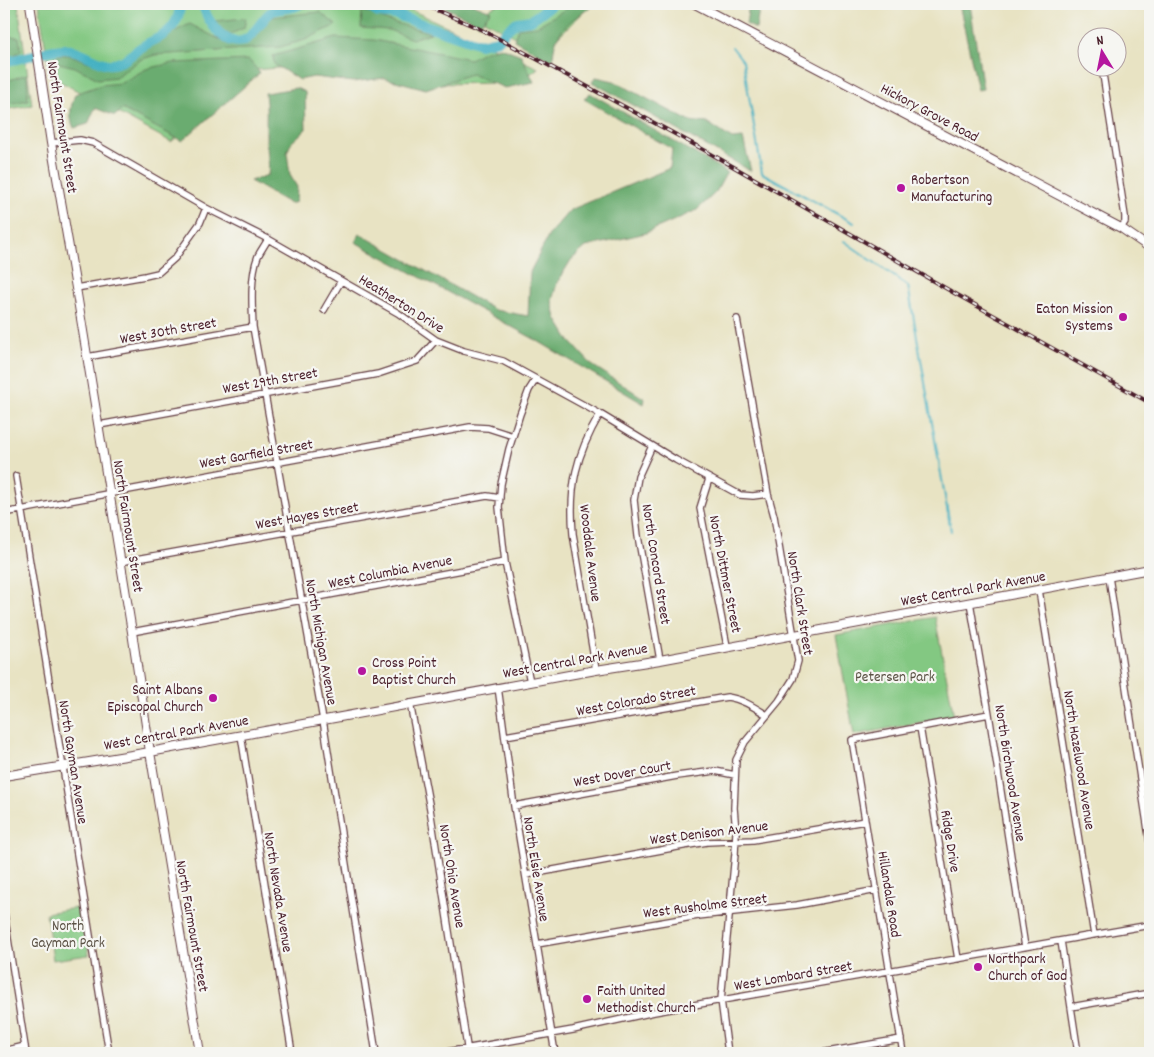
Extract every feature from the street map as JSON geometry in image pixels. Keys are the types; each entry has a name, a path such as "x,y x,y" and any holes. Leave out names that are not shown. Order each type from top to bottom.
{"street":[{"name":"North Fairmount Street","path":"30,4 51,143 99,425 150,752 200,1053"},
{"name":"Hickory Grove Road","path":"695,4 1121,228 1150,248"},
{"path":"1104,78 1126,216 1121,228"},
{"name":"Heatherton Drive","path":"51,143 80,140 93,143 206,208 268,239 398,313 436,340 464,351 503,361 600,414 740,496 768,494"},
{"path":"76,288 158,272 175,258 200,223 206,208"},
{"name":"North Michigan Avenue","path":"268,239 258,258 255,270 252,297 253,327 323,720 376,1053"},
{"path":"324,310 341,281"},
{"name":"North Clark Street","path":"728,1053 720,1000 736,842 734,775 736,760 740,751 793,679 798,661 774,516 768,494 737,319"},
{"name":"West 30th Street","path":"87,357 253,327"},
{"name":"West 29th Street","path":"99,425 265,393 378,374 417,361 436,340"},
{"path":"530,682 501,536 500,498 501,484 513,436 529,390 536,379"},
{"name":"Wooddale Avenue","path":"596,670 573,534 571,511 572,490 577,464 590,431 600,414"},
{"name":"West Garfield Street","path":"4,513 470,427 488,428 513,436"},
{"name":"North Concord Street","path":"652,446 638,477 635,488 634,507 660,660"},
{"name":"North Gayman Avenue","path":"16,476 109,1053"},
{"name":"North Dittmer Street","path":"709,478 700,508 728,646"},
{"name":"West Hayes Street","path":"120,562 487,496 500,498"},
{"name":"West Columbia Avenue","path":"132,632 506,562"},
{"name":"West Central Park Avenue","path":"4,776 150,752 498,687 660,660 1150,569"},
{"path":"1109,577 1150,843"},
{"name":"North Hazelwood Avenue","path":"1039,590 1094,935"},
{"name":"North Birchwood Avenue","path":"970,602 1026,947"},
{"name":"North Elsie Avenue","path":"498,687 514,806 555,1053"},
{"name":"West Colorado Street","path":"505,736 727,697 746,702 767,716"},
{"name":"North Ohio Avenue","path":"410,703 430,809 467,1051"},
{"path":"920,727 989,714"},
{"name":"Hillandale Road","path":"903,1053 852,740 920,727"},
{"name":"Ridge Drive","path":"920,727 958,959"},
{"name":"North Nevada Avenue","path":"241,735 292,1053"},
{"name":"West Dover Court","path":"514,806 677,776 715,771 734,775"},
{"name":"West Denison Avenue","path":"526,874 707,842 736,842 865,821"},
{"name":"West Rusholme Street","path":"537,944 688,918 797,905 877,890"},
{"path":"4,913 26,1053"},
{"name":"West Lombard Street","path":"441,1053 467,1051 720,1000 1150,925"},
{"path":"1061,941 1078,1053"},
{"path":"4,963 12,962"},
{"path":"1071,1007 1150,993"},
{"path":"821,1053 900,1039"},
{"path":"4,1050 25,1046"}],"green space":[{"path":"4,4 18,4 32,105 4,110"},
{"path":"39,4 398,4 538,68 518,83 422,84 339,63 253,70 171,142 50,76"},
{"path":"437,4 473,4 491,11 480,24"},
{"path":"499,4 592,4 542,52 477,16"},
{"path":"574,4 595,4 571,21 560,33 556,41 553,62 514,40 518,28 537,26"},
{"path":"749,4 766,4 767,9 759,10 756,29 746,24"},
{"path":"959,4 970,4 983,89 978,90"},
{"path":"362,10 388,21 431,33 412,39 389,30 361,28"},
{"path":"320,12 336,25 305,40 280,47 155,55 140,60 116,77 98,79 75,67 55,62 54,57 67,55 90,62 102,63 125,57 190,24 228,44 248,42 271,17"},
{"path":"246,18 244,28 231,34 218,29 214,21"},
{"path":"4,36 19,37 21,51 11,57 4,57"},
{"path":"336,38 374,40 470,59 483,52 500,47 521,55 534,82 505,88 471,74 426,89 384,78 353,82 314,77 299,80 274,64 273,56"},
{"path":"249,60 260,73 182,141 122,109 115,116 95,108 88,124 74,128 72,124 71,111 75,94 101,85 121,83 146,69 172,63"},
{"path":"27,74 28,100 4,105 4,82"},
{"path":"596,77 614,81 689,121 708,123 732,139 743,138 751,171 592,82"},
{"path":"296,88 305,92 306,129 291,143 287,153 290,175 297,187 296,202 290,204 250,181 268,175 265,93"},
{"path":"590,93 727,172 716,192 697,210 646,233 586,247 571,260 557,283 552,301 556,318 570,341 592,365 645,399 644,404 536,340 355,242 360,234 495,310 528,316 530,272 550,233 570,210 670,168 672,149 584,99"},
{"name":"Petersen Park","path":"935,617 954,716 854,735 836,635"},
{"name":"North Gayman Park","path":"82,907 89,955 53,960 46,913"}],"waterway":[{"path":"4,61 64,49 76,51 108,64 119,63 164,35 175,23 180,4"},
{"path":"203,4 208,18 219,33 233,41 241,42 248,38 274,10 300,4"},
{"path":"364,4 378,13 396,15 480,44 498,40 517,22 531,20 553,4"},
{"path":"732,47 743,61 762,173 854,223"},
{"path":"844,241 908,286 951,531"}],"railway":[{"path":"422,4 478,28 509,44 706,151 1150,403"}],"place":[{"name":"Robertson Manufacturing","path":"901,188"},
{"name":"Eaton Mission Systems","path":"1123,317"},
{"name":"Cross Point Baptist Church","path":"362,671"},
{"name":"Saint Albans Episcopal Church","path":"213,698"},
{"name":"Northpark Church of God","path":"978,967"},
{"name":"Faith United Methodist Church","path":"587,999"}]}
